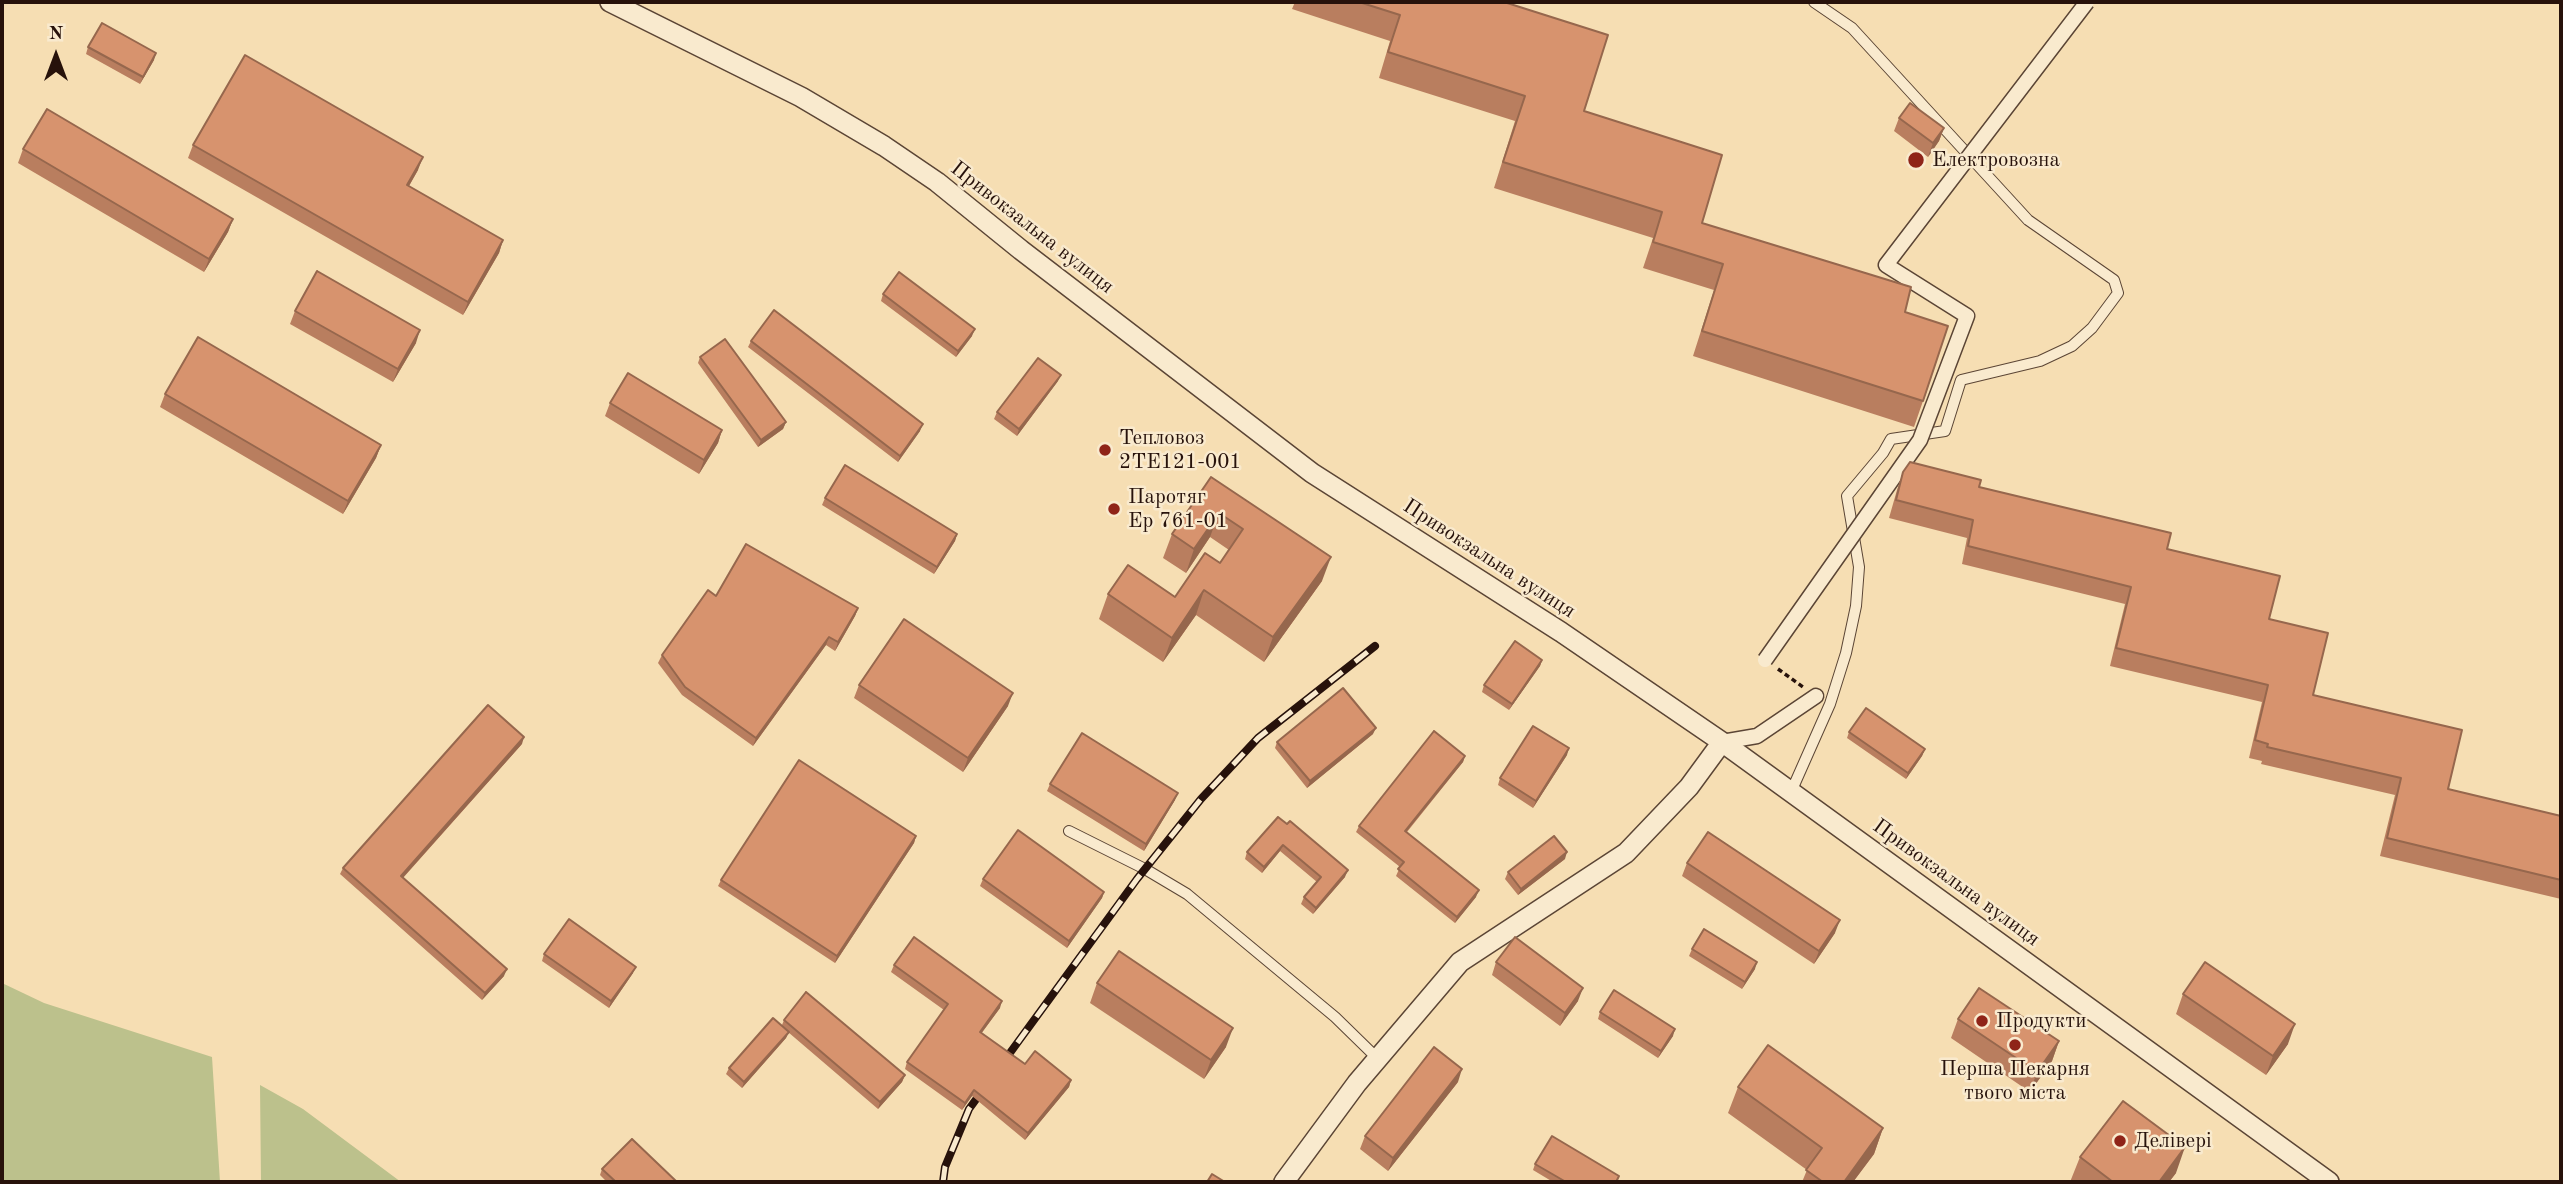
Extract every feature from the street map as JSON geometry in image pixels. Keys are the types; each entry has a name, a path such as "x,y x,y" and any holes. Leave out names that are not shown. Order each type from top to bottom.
{"street":[{"name":"Привокзальна вулиця","path":"610,2 801,97 884,146 937,183 1312,473 1562,632 1722,741 2329,1182"},
{"path":"1765,660 1920,440 1967,316 1886,265 2087,2"},
{"path":"1284,1182 1357,1083 1460,962 1626,853 1689,787 1722,741 1757,736 1816,696"}],"lane":[{"path":"1791,792 1830,704 1846,653 1856,606 1859,567 1847,496 1883,453 1891,439 1945,431 1961,380 2040,361 2072,345 2092,328 2118,293 2114,279 2028,220 1852,28 1814,2"},
{"path":"1069,831 1145,869 1187,894 1335,1017 1378,1059"}],"path":[{"path":"1765,660 1816,696"}],"green space":[{"path":"2,983 44,1003 212,1057 220,1182 2,1182"},
{"path":"260,1085 303,1109 401,1182 261,1182"}],"building":[{"path":"1359,2 1504,2 1608,35 1584,111 1722,155 1702,223 1911,287 1905,312 1948,326 1923,401 1702,331 1723,264 1653,242 1662,212 1503,162 1525,96 1388,52 1400,15"},
{"path":"102,23 156,53 143,77 88,47"},
{"path":"245,55 423,157 407,185 503,240 468,302 193,145"},
{"path":"1910,103 1944,128 1933,143 1899,118"},
{"path":"47,109 233,219 209,259 23,149"},
{"path":"317,271 420,330 398,369 295,311"},
{"path":"899,272 975,329 958,351 883,294"},
{"path":"774,310 923,424 900,456 751,341"},
{"path":"198,337 381,445 348,501 165,394"},
{"path":"725,339 786,422 761,440 700,357"},
{"path":"1038,358 1061,375 1019,429 997,412"},
{"path":"628,373 722,430 704,460 610,403"},
{"path":"1910,462 1981,480 1979,487 2171,533 2167,549 2280,576 2269,619 2328,633 2313,695 2462,730 2448,789 2561,816 2561,880 2387,838 2401,778 2267,747 2268,744 2255,740 2268,685 2116,648 2131,587 1968,546 1973,520 1896,500 1903,472"},
{"path":"845,465 957,534 937,567 825,498"},
{"path":"1211,477 1331,557 1273,637 1204,590 1172,638 1108,594 1128,565 1175,597 1205,553 1220,563 1243,529 1219,513 1194,549 1172,534"},
{"path":"746,544 858,608 838,642 829,637 756,738 685,687 662,655 708,590 716,596"},
{"path":"904,619 1013,693 968,758 859,685"},
{"path":"1515,641 1542,660 1512,704 1484,685"},
{"path":"1343,688 1376,728 1310,781 1277,742"},
{"path":"488,705 524,737 401,876 507,969 485,993 343,868"},
{"path":"1866,708 1925,749 1908,773 1849,732"},
{"path":"1533,726 1569,748 1536,801 1500,778"},
{"path":"1434,731 1465,756 1405,831 1479,890 1457,917 1398,869 1404,862 1359,826"},
{"path":"1082,733 1178,793 1146,844 1050,784"},
{"path":"799,760 916,836 837,956 721,880"},
{"path":"1278,817 1287,824 1290,821 1348,870 1316,908 1304,897 1321,877 1283,845 1264,867 1247,852"},
{"path":"1018,830 1104,892 1069,941 983,879"},
{"path":"1708,832 1840,920 1819,951 1687,863"},
{"path":"1554,836 1567,852 1521,889 1508,872"},
{"path":"569,919 636,967 611,1001 544,954"},
{"path":"1704,929 1757,962 1745,982 1692,949"},
{"path":"914,937 1002,1001 980,1032 1025,1064 1035,1051 1071,1080 1028,1133 974,1090 965,1103 907,1062 948,1004 894,965"},
{"path":"1515,937 1583,988 1565,1013 1496,962"},
{"path":"1119,951 1233,1028 1211,1060 1097,983"},
{"path":"2205,962 2295,1024 2273,1056 2183,994"},
{"path":"1979,988 2059,1041 2037,1072 1958,1019"},
{"path":"1614,990 1675,1029 1661,1051 1600,1012"},
{"path":"806,992 905,1075 880,1102 784,1020"},
{"path":"773,1018 789,1032 744,1082 729,1068"},
{"path":"1768,1045 1883,1128 1844,1182 1823,1182 1806,1170 1822,1148 1738,1087"},
{"path":"1434,1047 1462,1069 1393,1158 1365,1136"},
{"path":"2123,1101 2185,1147 2159,1182 2113,1182 2080,1157"},
{"path":"1552,1136 1619,1176 1616,1182 1566,1182 1535,1164"},
{"path":"632,1139 677,1182 616,1182 602,1169"},
{"path":"1212,1174 1225,1182 1207,1182"}],"railway":[{"path":"943,1182 945,1167 969,1109 1137,879 1201,799 1258,738 1375,646"}],"place":[{"name":"Електровозна","path":"1916,160"},
{"name":"Тепловоз 2ТЕ121-001","path":"1105,450"},
{"name":"Паротяг Ер 761-01","path":"1114,509"},
{"name":"Продукти","path":"1982,1021"},
{"name":"Перша Пекарня твого мiста","path":"2015,1045"},
{"name":"Делівері","path":"2120,1141"}]}
